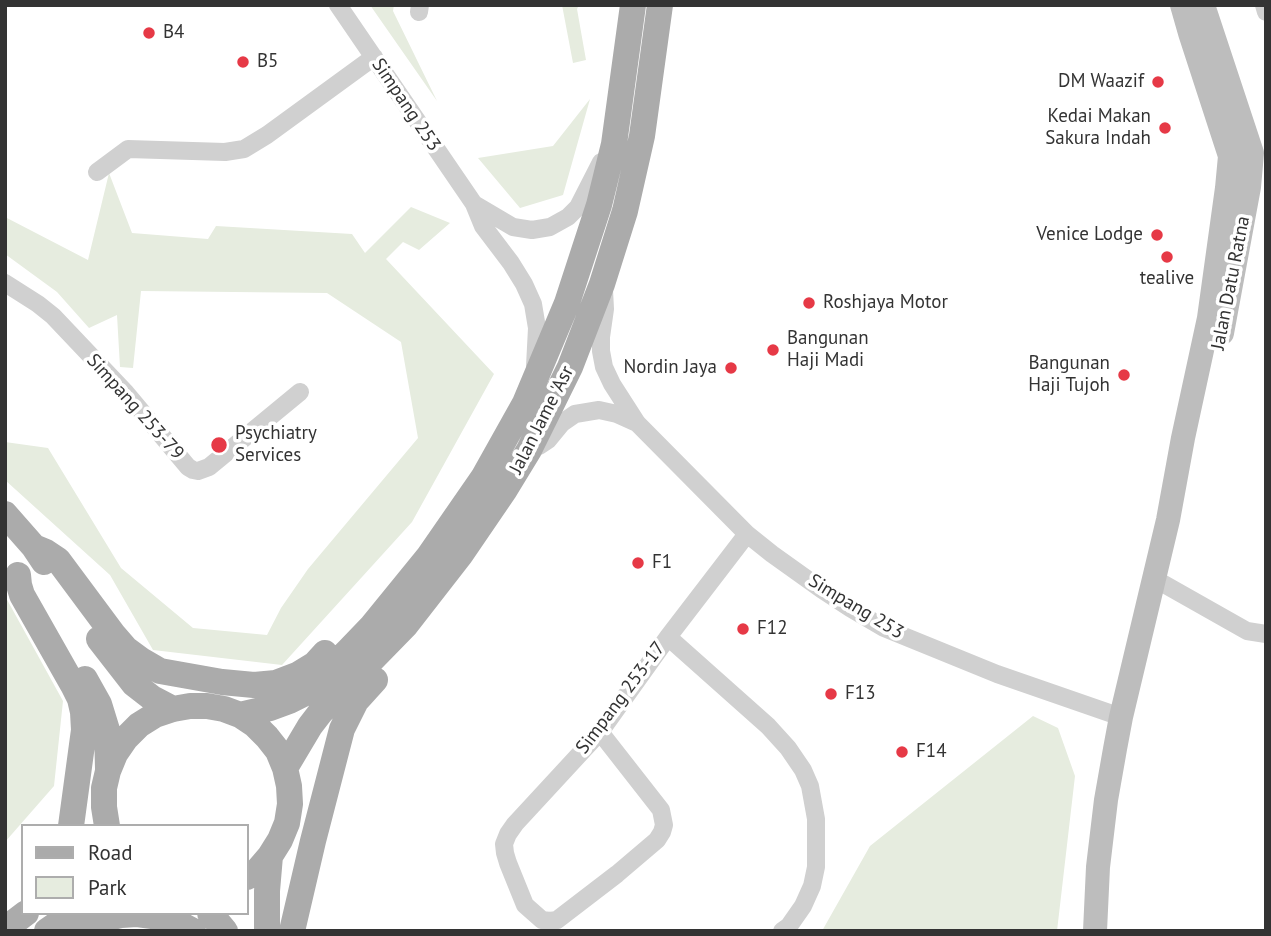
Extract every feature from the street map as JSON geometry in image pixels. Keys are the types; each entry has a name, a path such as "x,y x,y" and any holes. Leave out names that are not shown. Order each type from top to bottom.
{"main road":[{"name":"Jalan Jame 'Asr","path":"240,715 270,708 307,692 349,650 429,556 483,478 525,403 567,303 600,205 614,144 633,5"},
{"name":"Jalan Jame 'Asr","path":"285,768 320,713 405,626 461,554 529,450 570,367 602,284 625,211 642,136 660,5"},
{"name":"Jalan Datu Ratna","path":"1182,5 1189,33 1249,154"},
{"name":"Jalan Datu Ratna","path":"1095,931 1098,867 1106,800 1121,717 1168,520 1197,440 1224,322 1249,187 1249,154 1203,5"},
{"path":"5,514 34,547 127,676 152,698 173,709"},
{"path":"34,547 58,560 113,634 126,649 141,660 160,671 222,682 254,685 297,675 315,664 377,601 402,590"},
{"path":"12,567 99,704 107,730 108,771"},
{"path":"12,567 22,595 80,699 84,730 72,824"},
{"path":"292,931 342,729 356,701 399,653 405,639 405,626"},
{"path":"107,824 104,788 108,771 115,754 139,725 155,715 173,709 190,706 224,709 240,715 267,737 278,751 289,786 289,814 281,840 258,870 248,876"},
{"path":"267,931 270,856"},
{"path":"5,911 21,899"},
{"path":"5,929 23,915"},
{"path":"47,931 70,915"},
{"path":"76,931 103,919 130,915"},
{"path":"145,915 160,917 193,931"},
{"path":"212,915 225,931"}],"street":[{"name":"Simpang 253","path":"338,5 474,205 483,226 524,284 533,304 537,328 534,379"},
{"path":"1264,5 1266,12"},
{"path":"97,172 128,149 225,152 244,149 374,57"},
{"name":"Simpang 253","path":"474,205 513,227 531,230 550,227 568,217 578,207 598,166 614,144"},
{"name":"Simpang 253-79","path":"5,283 52,316 125,393 192,470 209,467 300,392"},
{"name":"Simpang 253","path":"602,284 605,309 601,351 604,367 612,384 637,423 747,534 821,589 884,628 997,674 1121,717"},
{"name":"Simpang 253","path":"529,450 548,440 562,423 575,414 599,410 637,423"},
{"name":"Simpang 253-17","path":"600,732 662,810 664,825 657,840 617,874 557,920 541,920 525,905 508,863 504,844 515,824 600,732 747,534"},
{"path":"1155,579 1247,631 1266,635"},
{"path":"668,637 768,726 796,759 810,786 817,819 816,867 803,906 789,926 782,931"}],"green space":[{"path":"370,5 394,5 393,11 437,101"},
{"path":"562,5 579,5 577,9 586,60 573,63"},
{"path":"590,99 563,195 520,208 478,158 553,146"},
{"path":"109,173 132,233 208,239 216,226 352,234 365,253 411,207 450,223 419,250 403,242 386,259 494,374 412,522 282,665 153,650 110,575 5,480 5,442 48,448 121,568 193,628 267,635 281,608 308,569 418,438 401,342 327,293 141,291 133,368 120,367 117,315 89,328 57,292 5,254 5,217 88,260"},
{"path":"5,596 63,701 54,786 5,842"},
{"path":"1033,716 1058,728 1075,776 1057,931 822,931 870,846"}],"place":[{"name":"B4","path":"149,33"},
{"name":"B5","path":"243,62"},
{"name":"DM Waazif","path":"1158,82"},
{"name":"Kedai Makan Sakura Indah","path":"1165,128"},
{"name":"Venice Lodge","path":"1157,235"},
{"name":"tealive","path":"1167,257"},
{"name":"Roshjaya Motor","path":"809,303"},
{"name":"Bangunan Haji Madi","path":"773,350"},
{"name":"Nordin Jaya","path":"731,368"},
{"name":"Bangunan Haji Tujoh","path":"1124,375"},
{"name":"Psychiatry Services","path":"219,445"},
{"name":"F1","path":"638,563"},
{"name":"F12","path":"743,629"},
{"name":"F13","path":"831,694"},
{"name":"F14","path":"902,752"}]}
